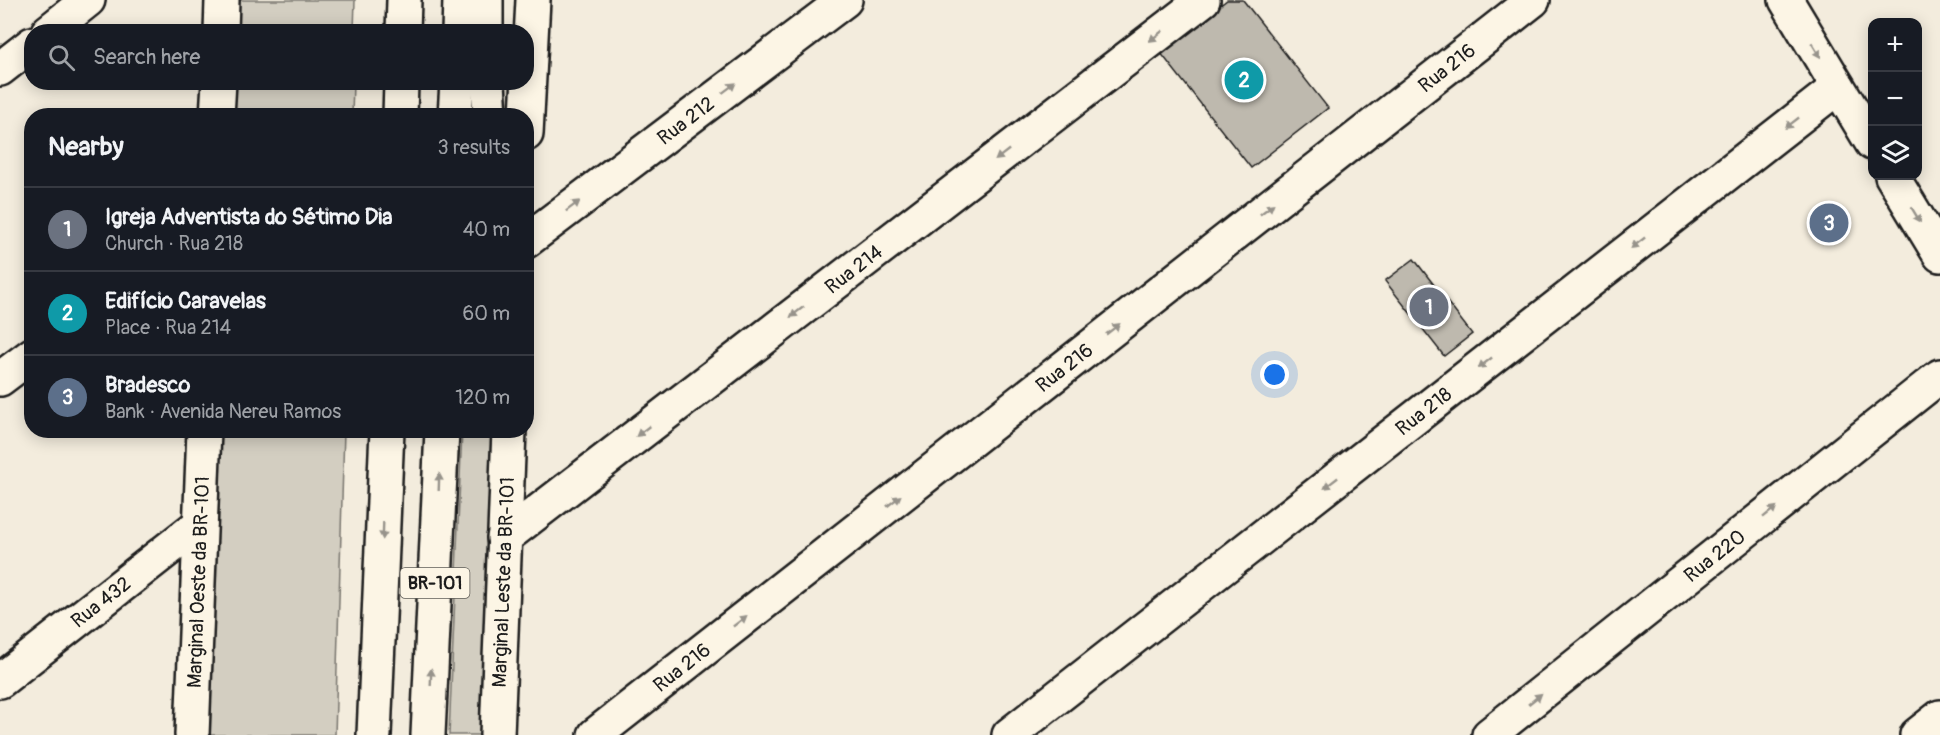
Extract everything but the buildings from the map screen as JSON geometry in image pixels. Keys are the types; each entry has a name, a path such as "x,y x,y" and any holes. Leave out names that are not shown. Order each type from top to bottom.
{"main road":[{"path":"58,24 88,0"},
{"path":"221,24 222,0"},
{"path":"403,24 404,0"},
{"path":"459,24 460,0"},
{"path":"486,0 486,24"},
{"path":"532,24 533,0"},
{"name":"Rua 212","path":"534,235 845,0"},
{"name":"Rua 214","path":"504,538 1203,0"},
{"name":"Rua 216","path":"595,735 1533,0"},
{"path":"1786,0 1868,136"},
{"path":"0,69 24,50"},
{"name":"Rua 218","path":"1009,735 1838,87"},
{"path":"217,108 219,90"},
{"path":"400,108 401,90"},
{"path":"455,108 457,90"},
{"path":"488,90 490,108"},
{"path":"527,108 528,90"},
{"path":"1894,180 1940,255"},
{"path":"0,380 24,361"},
{"name":"Rua 220","path":"1489,735 1940,376"},
{"name":"Marginal Oeste da BR-101","path":"192,735 204,438"},
{"name":"BR-101","path":"374,735 387,438"},
{"name":"BR-101","path":"428,735 442,438"},
{"name":"Marginal Leste da BR-101","path":"497,735 509,438"},
{"name":"Rua 432","path":"0,681 200,524"},
{"path":"1917,735 1940,717"}],"shaded area":[{"path":"237,0 355,0 354,24 236,24"},
{"path":"234,90 353,90 352,108 232,108"},
{"path":"220,438 344,438 335,735 208,735"},
{"path":"462,438 494,438 483,735 449,735"}],"place":[{"name":"Edifício Caravelas","path":"1244,80"},
{"name":"Bradesco","path":"1829,223"},
{"name":"Igreja Adventista do Sétimo Dia","path":"1429,307"}]}
